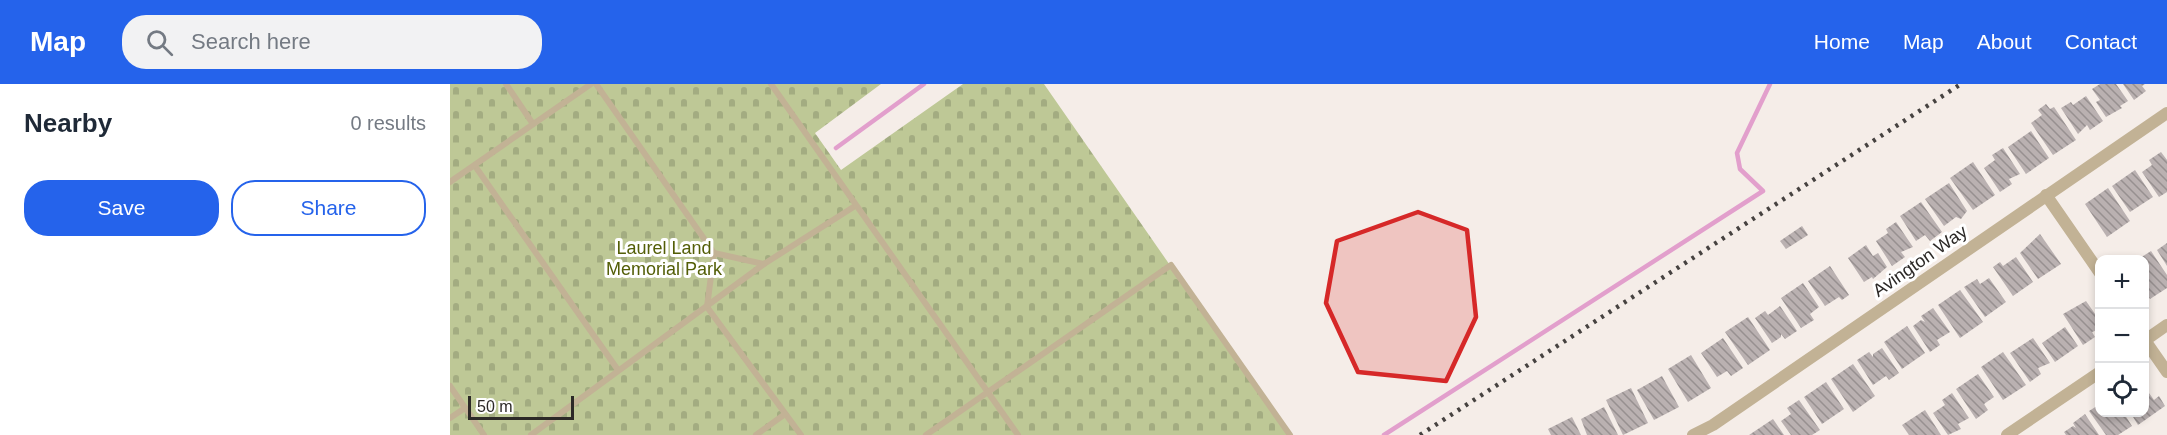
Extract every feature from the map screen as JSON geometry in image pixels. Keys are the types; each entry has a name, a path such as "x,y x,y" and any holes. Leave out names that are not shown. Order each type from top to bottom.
{"street":[{"name":"Avington Way","path":"1693,435 1732,412 2167,113"},
{"path":"2046,195 2095,266"},
{"path":"2149,337 2167,325"},
{"path":"2149,346 2167,372"},
{"path":"2007,435 2095,375"}],"lane":[{"path":"506,84 534,124"},
{"path":"450,182 591,84"},
{"path":"596,84 714,253 707,307 801,435"},
{"path":"771,84 855,207 1018,435"},
{"path":"475,166 618,370"},
{"path":"531,435 764,264 855,207"},
{"path":"714,253 764,264"},
{"path":"926,435 1171,265 1290,435"},
{"path":"450,386 484,435"},
{"path":"450,418 465,408"},
{"path":"756,435 785,414"}],"highlighted area":[{"path":"1418,212 1467,230 1476,317 1446,381 1358,372 1326,303 1337,241"}],"green space":[{"name":"Laurel Land Memorial Park","path":"450,84 881,84 815,133 841,170 963,84 1044,84 1288,435 450,435"}],"building":[{"path":"2100,84 2116,84 2128,101 2120,106 2122,108 2106,117 2096,102 2100,100 2092,89"},
{"path":"2123,84 2145,84 2142,86 2146,91 2134,100"},
{"path":"2086,96 2103,121 2090,130 2087,125 2078,134 2061,108 2071,102 2073,105"},
{"path":"2046,104 2050,109 2054,107 2076,140 2053,155 2031,123 2042,115 2038,110"},
{"path":"2031,131 2049,158 2026,174 2008,147"},
{"path":"2003,148 2020,174 2009,179 2012,184 2000,192 1984,168 1995,160 1992,155"},
{"path":"2161,152 2167,160 2167,192 2159,197 2142,172 2152,165 2149,160"},
{"path":"1973,162 1995,195 1973,210 1950,178"},
{"path":"2135,170 2153,197 2130,212 2112,186"},
{"path":"1949,183 1967,211 1961,219 1956,217 1944,226 1925,199"},
{"path":"2108,188 2130,221 2107,237 2085,204"},
{"path":"1921,202 1942,232 1930,241 1925,235 1916,241 1900,216"},
{"path":"1896,222 1913,247 1901,252 1905,257 1892,266 1876,241 1888,233 1886,229"},
{"path":"1802,226 1808,235 1786,249 1780,241"},
{"path":"2040,234 2061,264 2038,279 2020,253"},
{"path":"2167,243 2167,266 2157,250"},
{"path":"1866,245 1873,256 1878,253 1887,267 1873,279 1872,277 1864,282 1848,258"},
{"path":"2151,251 2167,275 2167,288 2150,299 2149,255 2145,255"},
{"path":"2016,257 2033,282 2013,296 1993,267 2000,262 2003,266"},
{"path":"1830,266 1849,295 1842,300 1839,297 1825,306 1808,281"},
{"path":"1989,278 2006,302 1985,317 1964,287 1977,279 1980,284"},
{"path":"1803,283 1819,307 1810,314 1814,320 1801,328 1781,298"},
{"path":"1960,290 1983,322 1960,338 1938,305"},
{"path":"2086,301 2095,314 2095,331 2092,332 2095,337 2083,345 2063,314"},
{"path":"1780,306 1797,331 1785,339 1781,334 1781,337 1772,343 1755,318 1765,311 1768,315"},
{"path":"1933,308 1950,332 1937,340 1940,345 1930,352 1913,326 1921,320 1925,322 1921,316"},
{"path":"1748,317 1770,350 1748,365 1725,332"},
{"path":"1907,326 1925,353 1902,369 1884,342"},
{"path":"2065,327 2078,346 2055,362 2042,343"},
{"path":"1723,338 1743,368 1731,376 1727,371 1717,377 1701,353"},
{"path":"2033,338 2050,363 2038,368 2041,374 2030,382 2010,353"},
{"path":"1882,348 1899,373 1889,380 1886,376 1873,385 1857,360 1869,352 1873,357 1873,354"},
{"path":"2003,352 2026,385 2003,400 1981,367"},
{"path":"1691,355 1711,388 1688,402 1668,369"},
{"path":"1853,364 1875,396 1853,412 1831,379"},
{"path":"1978,374 1994,397 1984,404 1988,410 1976,419 1956,389"},
{"path":"1662,376 1679,407 1654,420 1637,390"},
{"path":"1826,382 1844,409 1822,424 1804,397"},
{"path":"1631,388 1648,423 1623,435 1606,400"},
{"path":"1952,393 1969,418 1958,424 1961,429 1948,435 1933,413 1945,405 1942,400"},
{"path":"2149,393 2154,400 2159,396 2165,406 2138,425 2133,417 2149,417"},
{"path":"1799,400 1820,430 1812,435 1791,435 1781,421 1791,414 1787,408"},
{"path":"1604,407 1618,435 1587,435 1581,419"},
{"path":"2095,407 2095,417 2126,417 2132,426 2118,435 2106,435 2089,411"},
{"path":"1925,410 1941,435 1909,435 1902,425"},
{"path":"2085,414 2099,435 2066,435 2064,432 2073,426 2076,428 2073,423"},
{"path":"1572,417 1581,435 1551,435 1548,429"},
{"path":"1773,419 1784,435 1749,435"}],"waterway":[{"path":"836,148 924,84"},
{"path":"1384,435 1763,191 1740,169 1737,153 1770,84"}],"railway":[{"path":"1420,435 1961,84"}]}
